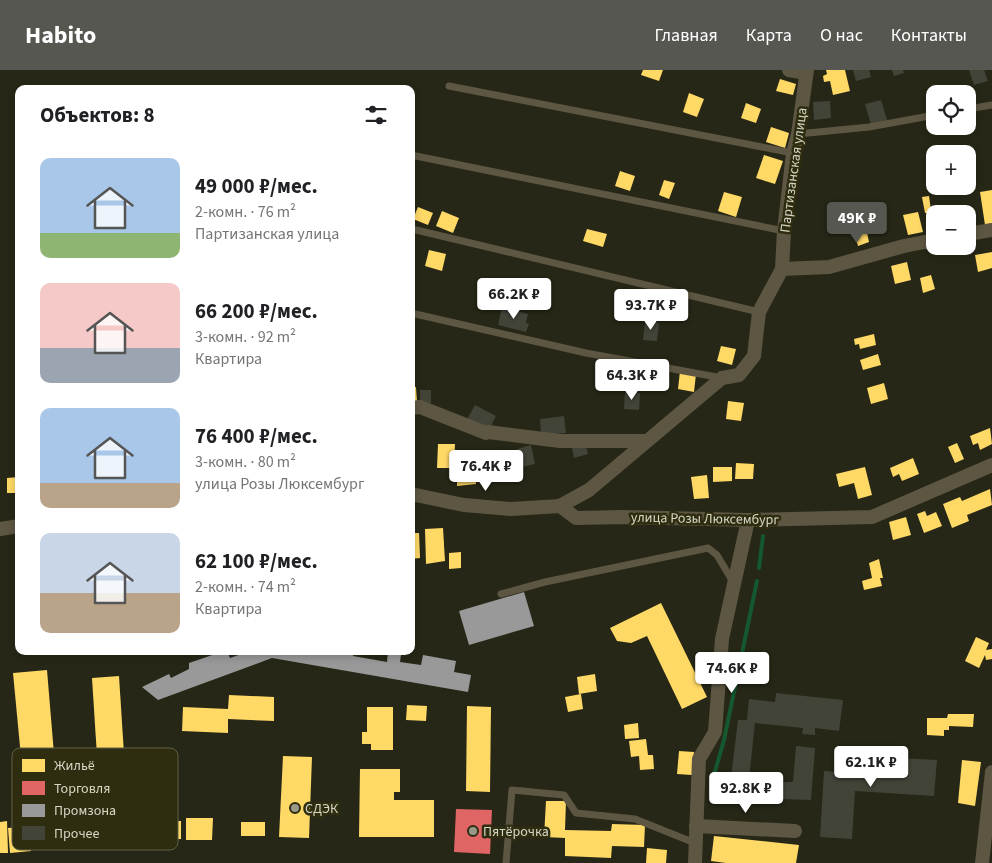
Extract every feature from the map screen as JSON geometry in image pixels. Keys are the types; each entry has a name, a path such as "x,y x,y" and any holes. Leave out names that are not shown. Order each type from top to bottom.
{"street":[{"path":"790,70 807,72"},
{"name":"Партизанская улица","path":"560,506 589,490 722,378 739,375 754,356 759,312 782,269 784,232 793,153 798,134 807,72"},
{"path":"976,233 992,230"},
{"path":"782,269 829,267 926,242"},
{"path":"415,408 420,407 486,434 488,432 560,441 646,441"},
{"name":"улица Розы Люксембург","path":"560,506 576,518 623,517 748,520 872,517 992,465"},
{"path":"415,495 464,505 511,508 560,506"},
{"path":"695,863 699,759 715,732 722,639 748,520"},
{"path":"0,529 15,527"},
{"path":"982,863 992,772"},
{"path":"696,826 795,831"}],"lane":[{"path":"450,86 793,153"},
{"path":"976,108 992,105"},
{"path":"798,134 869,126 926,116"},
{"path":"415,156 784,232"},
{"path":"415,231 759,312"},
{"path":"415,313 586,353 722,378"},
{"path":"502,594 544,582 708,548 717,555 734,584"},
{"path":"506,863 512,790 564,795 576,813 635,819 695,843"}],"building: Жильё":[{"path":"643,70 663,70 659,81 641,75"},
{"path":"826,70 845,70 850,91 833,95 830,81 824,82 823,76 827,74"},
{"path":"780,79 796,84 793,95 776,91"},
{"path":"689,93 704,99 697,117 683,112"},
{"path":"746,103 761,109 756,123 741,118"},
{"path":"771,127 789,133 785,148 766,142"},
{"path":"764,155 783,161 775,184 756,178"},
{"path":"620,171 635,176 630,191 615,186"},
{"path":"664,180 675,183 669,199 659,195"},
{"path":"992,190 992,224 985,225 980,192"},
{"path":"724,192 742,197 736,217 718,211"},
{"path":"929,196 930,205 926,205 926,213 925,213 922,197"},
{"path":"418,207 433,213 428,225 415,220"},
{"path":"442,211 459,218 453,233 436,226"},
{"path":"918,212 923,232 908,235 903,215"},
{"path":"866,228 869,242 858,246 854,231"},
{"path":"587,229 607,234 603,247 583,241"},
{"path":"429,250 446,254 442,271 425,266"},
{"path":"992,252 992,268 978,272 976,255"},
{"path":"907,262 911,280 895,284 891,266"},
{"path":"931,275 935,289 923,293 920,278"},
{"path":"874,334 876,345 860,349 859,344 855,345 854,339"},
{"path":"721,346 736,349 732,365 717,361"},
{"path":"878,354 881,365 863,370 860,360"},
{"path":"680,371 696,374 694,392 678,389"},
{"path":"884,383 888,399 871,404 867,388"},
{"path":"415,387 416,387 417,402 415,402"},
{"path":"728,401 744,403 741,421 726,419"},
{"path":"990,428 992,444 980,450 978,443 973,445 970,436"},
{"path":"957,443 964,459 955,463 948,447"},
{"path":"438,444 455,444 454,468 437,468"},
{"path":"913,458 919,474 902,481 899,474 893,477 890,468"},
{"path":"736,463 754,464 753,479 735,479"},
{"path":"475,467 476,484 457,486 457,468"},
{"path":"713,467 732,467 732,481 713,482"},
{"path":"865,467 872,495 858,499 854,483 839,487 836,474"},
{"path":"707,475 709,498 694,499 691,477"},
{"path":"15,477 15,493 7,493 7,478"},
{"path":"990,489 992,505 967,515 969,521 952,528 943,504 960,497 962,501"},
{"path":"925,511 927,516 936,512 942,526 924,533 917,514"},
{"path":"906,517 911,535 893,540 889,522"},
{"path":"443,528 445,561 426,564 425,529"},
{"path":"415,533 419,533 420,558 415,559"},
{"path":"461,552 461,568 449,569 449,553"},
{"path":"879,559 883,578 880,578 882,586 864,590 862,581 872,578 869,563"},
{"path":"661,603 707,697 682,709 647,636 631,643 617,641 610,628"},
{"path":"976,637 989,643 986,650 992,649 992,659 986,660 985,655 979,668 965,661"},
{"path":"47,670 54,748 20,748 13,673"},
{"path":"595,674 597,691 579,694 577,677"},
{"path":"119,676 124,748 96,748 92,678"},
{"path":"581,694 583,709 568,712 565,697"},
{"path":"229,695 274,697 274,721 228,719 228,733 182,731 183,707 228,709"},
{"path":"407,705 427,706 426,721 406,720"},
{"path":"467,706 491,707 490,792 466,791"},
{"path":"367,707 393,707 393,750 371,750 371,744 362,744 362,732 367,732"},
{"path":"948,714 974,714 973,727 949,726 949,730 944,730 944,736 927,735 927,718 947,718"},
{"path":"638,723 639,738 625,739 624,725"},
{"path":"646,739 648,755 653,755 654,769 640,770 639,756 631,757 629,741"},
{"path":"679,751 694,752 692,775 677,774"},
{"path":"283,756 312,757 309,838 279,837"},
{"path":"962,760 981,762 975,806 958,803"},
{"path":"360,769 400,769 400,792 394,792 394,800 434,800 434,837 359,837"},
{"path":"546,801 566,801 565,830 611,831 612,824 645,825 644,847 612,846 611,858 565,856 565,838 544,837"},
{"path":"186,818 213,818 212,840 186,840"},
{"path":"7,821 8,853 0,853 0,822"},
{"path":"178,821 181,821 181,839 178,839"},
{"path":"241,822 265,822 265,836 241,836"},
{"path":"8,828 12,828 12,850 31,851 10,853"},
{"path":"714,836 799,845 796,863 726,863 711,861"},
{"path":"647,848 667,850 666,863 646,863"}],"building: Торговля":[{"name":"Пятёрочка","path":"456,809 492,810 490,854 454,852"}],"building: Промзона":[{"path":"524,592 534,626 469,645 459,611"},
{"path":"212,655 229,655 230,658 239,655 353,655 387,662 388,655 401,655 400,662 421,665 423,655 456,661 454,672 471,675 468,692 272,658 158,700 142,687 169,674 171,678 189,669 189,663"}],"building: Прочее":[{"path":"853,70 869,70 871,77 856,81"},
{"path":"892,70 903,70 904,73 894,76"},
{"path":"969,70 984,70 988,81 974,85"},
{"path":"881,100 887,120 871,125 865,104"},
{"path":"830,101 831,118 814,120 813,102"},
{"path":"502,307 528,314 526,323 529,324 526,332 498,325"},
{"path":"645,321 659,323 657,341 643,340"},
{"path":"420,390 431,390 431,403 420,403"},
{"path":"625,392 640,393 639,410 624,409"},
{"path":"475,405 496,416 488,432 466,421"},
{"path":"564,416 566,433 541,435 540,419"},
{"path":"584,440 588,454 574,458 571,443"},
{"path":"531,445 535,464 521,467 517,449"},
{"path":"776,693 843,700 839,731 815,728 815,735 802,734 803,728 755,723 748,788 730,786 738,720 747,720 749,699 775,702"},
{"path":"796,746 815,748 811,800 757,798 758,782 793,782"},
{"path":"855,756 937,760 934,796 855,791 852,839 820,837 824,771 854,773"}],"waterway":[{"path":"759,568 763,536"},
{"path":"712,782 724,740 757,581"}],"place":[{"name":"СДЭК","path":"295,808"},
{"name":"Пятёрочка","path":"473,831"}]}
